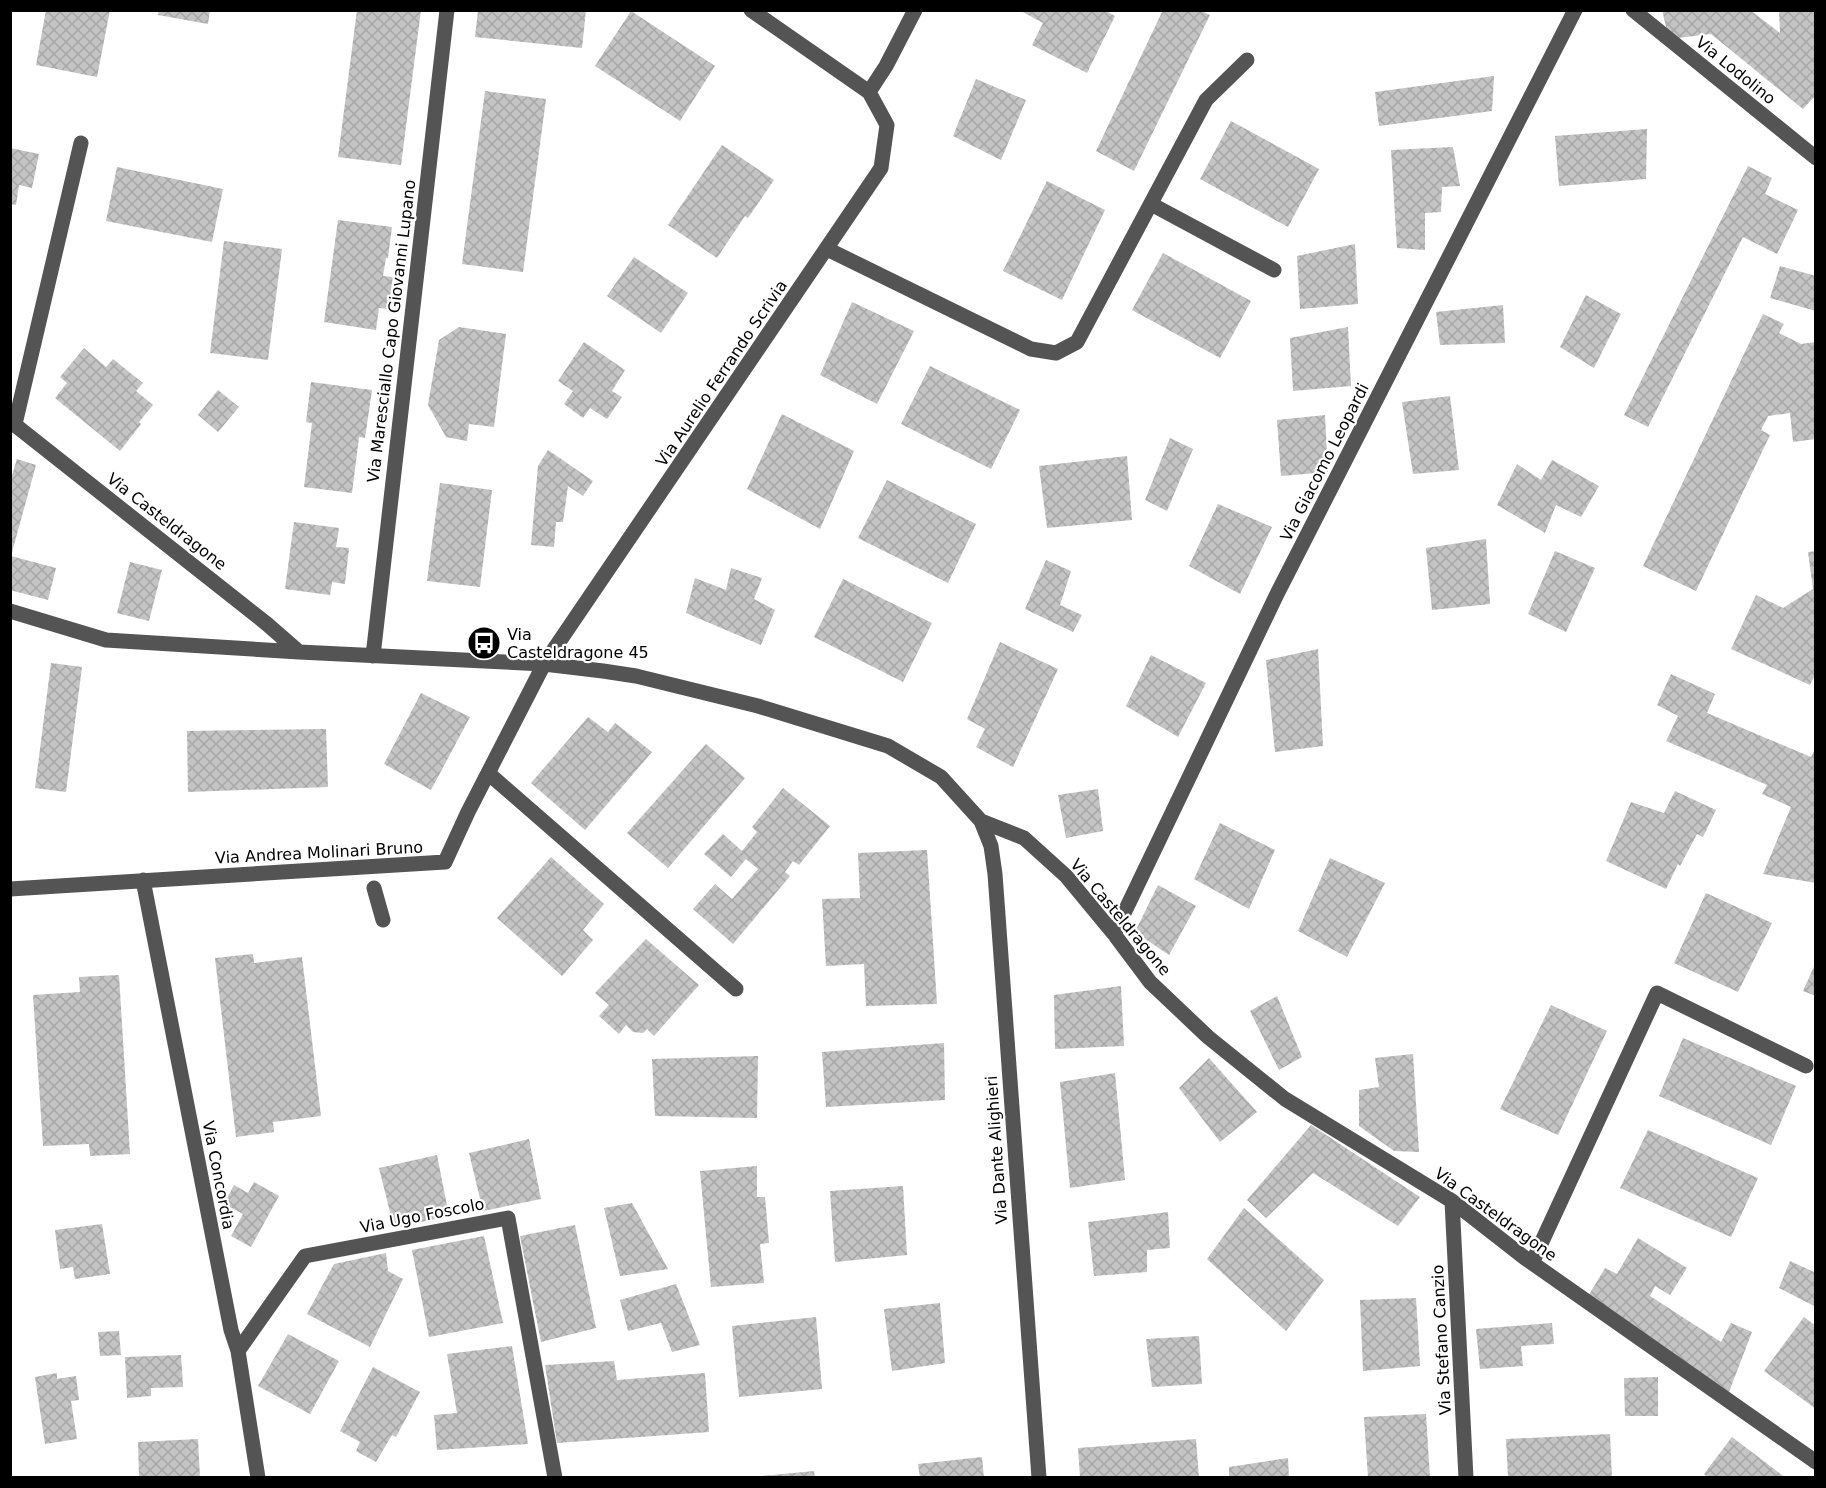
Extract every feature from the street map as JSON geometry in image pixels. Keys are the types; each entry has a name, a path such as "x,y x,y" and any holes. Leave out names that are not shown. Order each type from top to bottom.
{"street":[{"name":"Via Maresciallo Capo Giovanni Lupano","path":"373,656 447,10"},
{"name":"Via Aurelio Ferrando Scrivia","path":"544,664 882,168 887,125 869,92 751,10"},
{"path":"869,92 915,10"},
{"name":"Via Giacomo Leopardi","path":"1114,934 1277,594 1575,10"},
{"name":"Via Lodolino","path":"1633,10 1815,158"},
{"path":"827,249 1031,350 1056,353 1077,342 1206,100 1247,60"},
{"path":"13,423 81,143"},
{"path":"1151,204 1274,270"},
{"name":"Via Casteldragone","path":"13,423 267,624 299,652"},
{"name":"Via Casteldragone","path":"10,611 106,640 544,664 603,671 647,679 758,706 888,746 941,777 981,821 1024,838 1066,876 1150,982 1208,1037 1285,1099 1452,1201 1532,1263 1815,1462"},
{"name":"Via Andrea Molinari Bruno","path":"10,889 445,862 544,664"},
{"path":"488,772 736,989"},
{"name":"Via Dante Alighieri","path":"981,821 991,846 995,874 1039,1478"},
{"name":"Via Concordia","path":"143,880 231,1330 238,1351 258,1478"},
{"path":"374,888 383,920"},
{"path":"1532,1263 1657,993 1806,1066"},
{"name":"Via Stefano Canzio","path":"1452,1201 1466,1478"},
{"name":"Via Ugo Foscolo","path":"238,1351 305,1256 508,1218 555,1478"}],"building":[{"path":"46,10 110,10 97,77 36,65"},
{"path":"159,10 210,10 208,24 158,15"},
{"path":"357,10 421,10 401,165 338,157"},
{"path":"478,10 586,10 582,48 475,37"},
{"path":"1019,10 1104,10 1115,16 1087,73 1032,45 1043,23"},
{"path":"1163,10 1199,10 1210,15 1134,171 1096,151"},
{"path":"1662,10 1750,10 1780,33 1779,10 1816,10 1816,95 1803,109 1711,34 1669,39"},
{"path":"631,11 715,66 680,121 595,66"},
{"path":"1494,76 1492,111 1379,126 1375,92"},
{"path":"976,79 1026,100 1001,160 953,136"},
{"path":"485,91 546,99 523,272 462,264"},
{"path":"1231,121 1319,169 1288,227 1200,179"},
{"path":"1647,129 1646,179 1559,186 1555,136"},
{"path":"722,145 774,180 748,218 745,216 717,258 668,225"},
{"path":"1453,147 1460,186 1442,187 1441,212 1425,213 1425,250 1397,248 1391,150"},
{"path":"10,148 39,154 32,188 19,185 16,205 10,204"},
{"path":"1748,166 1772,178 1765,194 1798,210 1777,254 1743,237 1648,427 1624,415"},
{"path":"117,167 223,189 212,242 106,221"},
{"path":"1047,181 1105,210 1062,300 1003,271"},
{"path":"338,220 392,227 383,276 393,277 388,309 379,308 376,330 324,322"},
{"path":"224,241 282,249 268,360 210,353"},
{"path":"1355,244 1358,304 1300,309 1297,256"},
{"path":"1163,253 1251,301 1220,358 1132,310"},
{"path":"634,257 688,293 661,333 607,296"},
{"path":"1780,266 1816,276 1816,311 1770,298"},
{"path":"1586,295 1621,314 1594,368 1560,347"},
{"path":"852,302 914,331 877,404 820,375"},
{"path":"1503,305 1505,343 1440,345 1436,312"},
{"path":"1763,314 1784,324 1779,333 1801,344 1816,342 1816,439 1793,442 1790,413 1768,416 1761,430 1770,435 1696,591 1643,566"},
{"path":"459,327 506,334 494,427 469,424 467,441 446,437 428,405 439,340"},
{"path":"1348,327 1351,386 1293,391 1290,338"},
{"path":"584,342 625,370 612,391 622,397 607,419 590,408 583,418 564,404 573,391 558,381"},
{"path":"84,348 106,367 113,359 143,383 136,391 153,405 120,451 55,398 67,383 60,377"},
{"path":"930,366 1020,410 991,469 901,424"},
{"path":"311,382 372,390 365,438 359,437 352,493 304,487 312,423 306,422"},
{"path":"218,390 239,407 218,432 198,415"},
{"path":"1450,396 1459,470 1413,474 1402,402"},
{"path":"782,414 854,451 820,529 747,489"},
{"path":"1325,415 1328,472 1281,476 1277,420"},
{"path":"1170,438 1193,449 1167,511 1145,500"},
{"path":"548,450 593,481 583,496 568,486 563,522 556,522 554,547 531,545 538,466"},
{"path":"1127,456 1132,520 1047,528 1039,466"},
{"path":"17,459 36,465 11,556 56,568 48,600 10,590 10,482"},
{"path":"1552,460 1599,486 1581,517 1556,505 1545,533 1497,505 1517,464 1541,480"},
{"path":"887,480 976,524 948,583 858,538"},
{"path":"440,483 492,490 480,587 427,581"},
{"path":"1218,504 1272,527 1240,594 1189,566"},
{"path":"294,522 339,528 336,547 349,548 345,584 332,582 330,595 285,589"},
{"path":"1486,539 1490,604 1432,610 1426,548"},
{"path":"1555,551 1595,568 1566,632 1528,614"},
{"path":"1816,551 1816,673 1810,685 1731,649 1756,595 1783,608 1813,589 1808,552"},
{"path":"1046,560 1071,571 1060,605 1082,615 1073,632 1025,609"},
{"path":"130,562 162,570 149,621 117,613"},
{"path":"731,568 762,578 754,599 775,610 761,645 686,613 695,578 726,590"},
{"path":"843,579 932,623 903,682 814,637"},
{"path":"1000,642 1058,669 1013,767 976,747 985,729 967,719"},
{"path":"1318,649 1323,746 1275,752 1266,660"},
{"path":"1151,655 1206,683 1178,737 1126,706"},
{"path":"51,663 82,667 66,792 35,788"},
{"path":"1671,674 1715,694 1707,713 1811,757 1816,747 1816,883 1763,874 1791,807 1762,794 1767,785 1666,741 1678,716 1657,705"},
{"path":"421,693 470,717 431,790 384,764"},
{"path":"588,717 608,732 615,723 652,752 585,830 531,783"},
{"path":"326,729 328,787 188,792 187,731"},
{"path":"706,744 745,778 668,868 627,833"},
{"path":"783,788 830,826 799,865 793,861 785,872 790,876 733,944 693,909 715,884 732,899 758,869 746,859 731,877 704,854 723,834 742,851 757,832 752,827"},
{"path":"1098,789 1103,831 1066,838 1058,795"},
{"path":"1675,791 1716,810 1703,837 1697,834 1680,866 1678,864 1666,889 1606,861 1631,802 1664,813"},
{"path":"1220,823 1275,850 1249,909 1194,879"},
{"path":"927,850 937,1004 866,1006 864,964 826,966 822,899 860,898 858,853"},
{"path":"551,857 604,904 583,930 593,940 562,976 497,918"},
{"path":"1330,858 1385,883 1347,957 1298,931"},
{"path":"1158,885 1196,906 1169,955 1135,932"},
{"path":"1706,893 1772,923 1738,992 1674,963"},
{"path":"646,939 699,985 654,1036 647,1029 643,1033 633,1032 626,1025 619,1034 599,1016 609,1005 595,993"},
{"path":"253,954 254,963 302,957 321,1116 273,1122 274,1132 236,1137 215,958"},
{"path":"1816,962 1816,996 1803,991"},
{"path":"119,975 130,1154 90,1156 89,1144 43,1146 33,995 80,992 79,977"},
{"path":"1121,986 1124,1046 1055,1049 1054,995"},
{"path":"1277,996 1302,1057 1279,1070 1250,1011"},
{"path":"1551,1005 1607,1031 1558,1135 1500,1109"},
{"path":"1683,1038 1796,1086 1771,1145 1659,1096"},
{"path":"944,1043 945,1100 826,1107 822,1052"},
{"path":"1413,1054 1419,1152 1394,1151 1359,1126 1359,1090 1379,1087 1375,1058"},
{"path":"758,1056 757,1118 655,1116 652,1059"},
{"path":"1209,1058 1257,1112 1220,1142 1179,1088"},
{"path":"1115,1073 1125,1180 1070,1188 1060,1082"},
{"path":"1311,1125 1420,1197 1398,1226 1313,1173 1266,1218 1247,1200"},
{"path":"1648,1130 1758,1178 1731,1237 1620,1188"},
{"path":"529,1139 541,1199 483,1211 469,1153"},
{"path":"437,1155 449,1216 394,1228 379,1168"},
{"path":"757,1166 757,1197 765,1197 769,1243 760,1244 764,1283 711,1287 700,1171"},
{"path":"254,1182 279,1196 251,1247 231,1236 243,1214 224,1204 234,1185 248,1193"},
{"path":"903,1186 907,1255 835,1262 830,1191"},
{"path":"632,1203 668,1269 620,1276 604,1208"},
{"path":"1244,1208 1324,1280 1286,1331 1207,1259"},
{"path":"1168,1212 1170,1248 1147,1250 1147,1272 1094,1276 1088,1222"},
{"path":"102,1224 110,1274 75,1279 73,1267 60,1269 55,1230"},
{"path":"575,1225 596,1328 541,1342 520,1236"},
{"path":"484,1236 503,1323 429,1337 412,1250"},
{"path":"1638,1238 1687,1268 1670,1295 1655,1286 1650,1296 1721,1342 1731,1323 1752,1332 1729,1392 1587,1298 1605,1268 1617,1274"},
{"path":"386,1253 388,1271 403,1279 370,1347 307,1314 334,1264"},
{"path":"1790,1261 1816,1273 1816,1307 1779,1288"},
{"path":"676,1284 700,1345 672,1352 661,1323 628,1331 620,1300"},
{"path":"1416,1298 1420,1366 1363,1371 1360,1300"},
{"path":"940,1303 945,1363 892,1371 884,1309"},
{"path":"816,1317 822,1389 739,1397 732,1326"},
{"path":"1804,1317 1816,1326 1816,1409 1764,1371"},
{"path":"1552,1323 1554,1344 1521,1346 1523,1366 1480,1369 1476,1329"},
{"path":"119,1331 121,1355 100,1356 98,1332"},
{"path":"288,1334 339,1361 310,1414 258,1386"},
{"path":"1199,1336 1202,1384 1152,1387 1146,1339"},
{"path":"512,1346 528,1444 437,1450 434,1415 457,1413 447,1354"},
{"path":"181,1355 183,1387 151,1388 151,1396 127,1398 125,1357"},
{"path":"614,1361 617,1380 705,1373 709,1432 557,1443 545,1365"},
{"path":"373,1367 420,1392 396,1437 392,1435 376,1462 356,1451 360,1442 340,1431"},
{"path":"57,1373 57,1379 76,1376 79,1400 71,1401 77,1439 45,1444 35,1377"},
{"path":"1658,1377 1658,1416 1625,1416 1624,1378"},
{"path":"1426,1414 1430,1478 1368,1478 1364,1417"},
{"path":"1610,1434 1612,1478 1508,1478 1506,1439"},
{"path":"1732,1437 1786,1478 1708,1478 1704,1474"},
{"path":"198,1439 200,1478 139,1478 138,1442"},
{"path":"1196,1439 1199,1478 1080,1478 1078,1448"},
{"path":"982,1457 984,1478 920,1478 918,1464"},
{"path":"1288,1458 1289,1478 1229,1478 1229,1467"},
{"path":"814,1471 815,1478 762,1478 762,1476"}],"place":[{"name":"Via Casteldragone 45","path":"484,643"}]}
